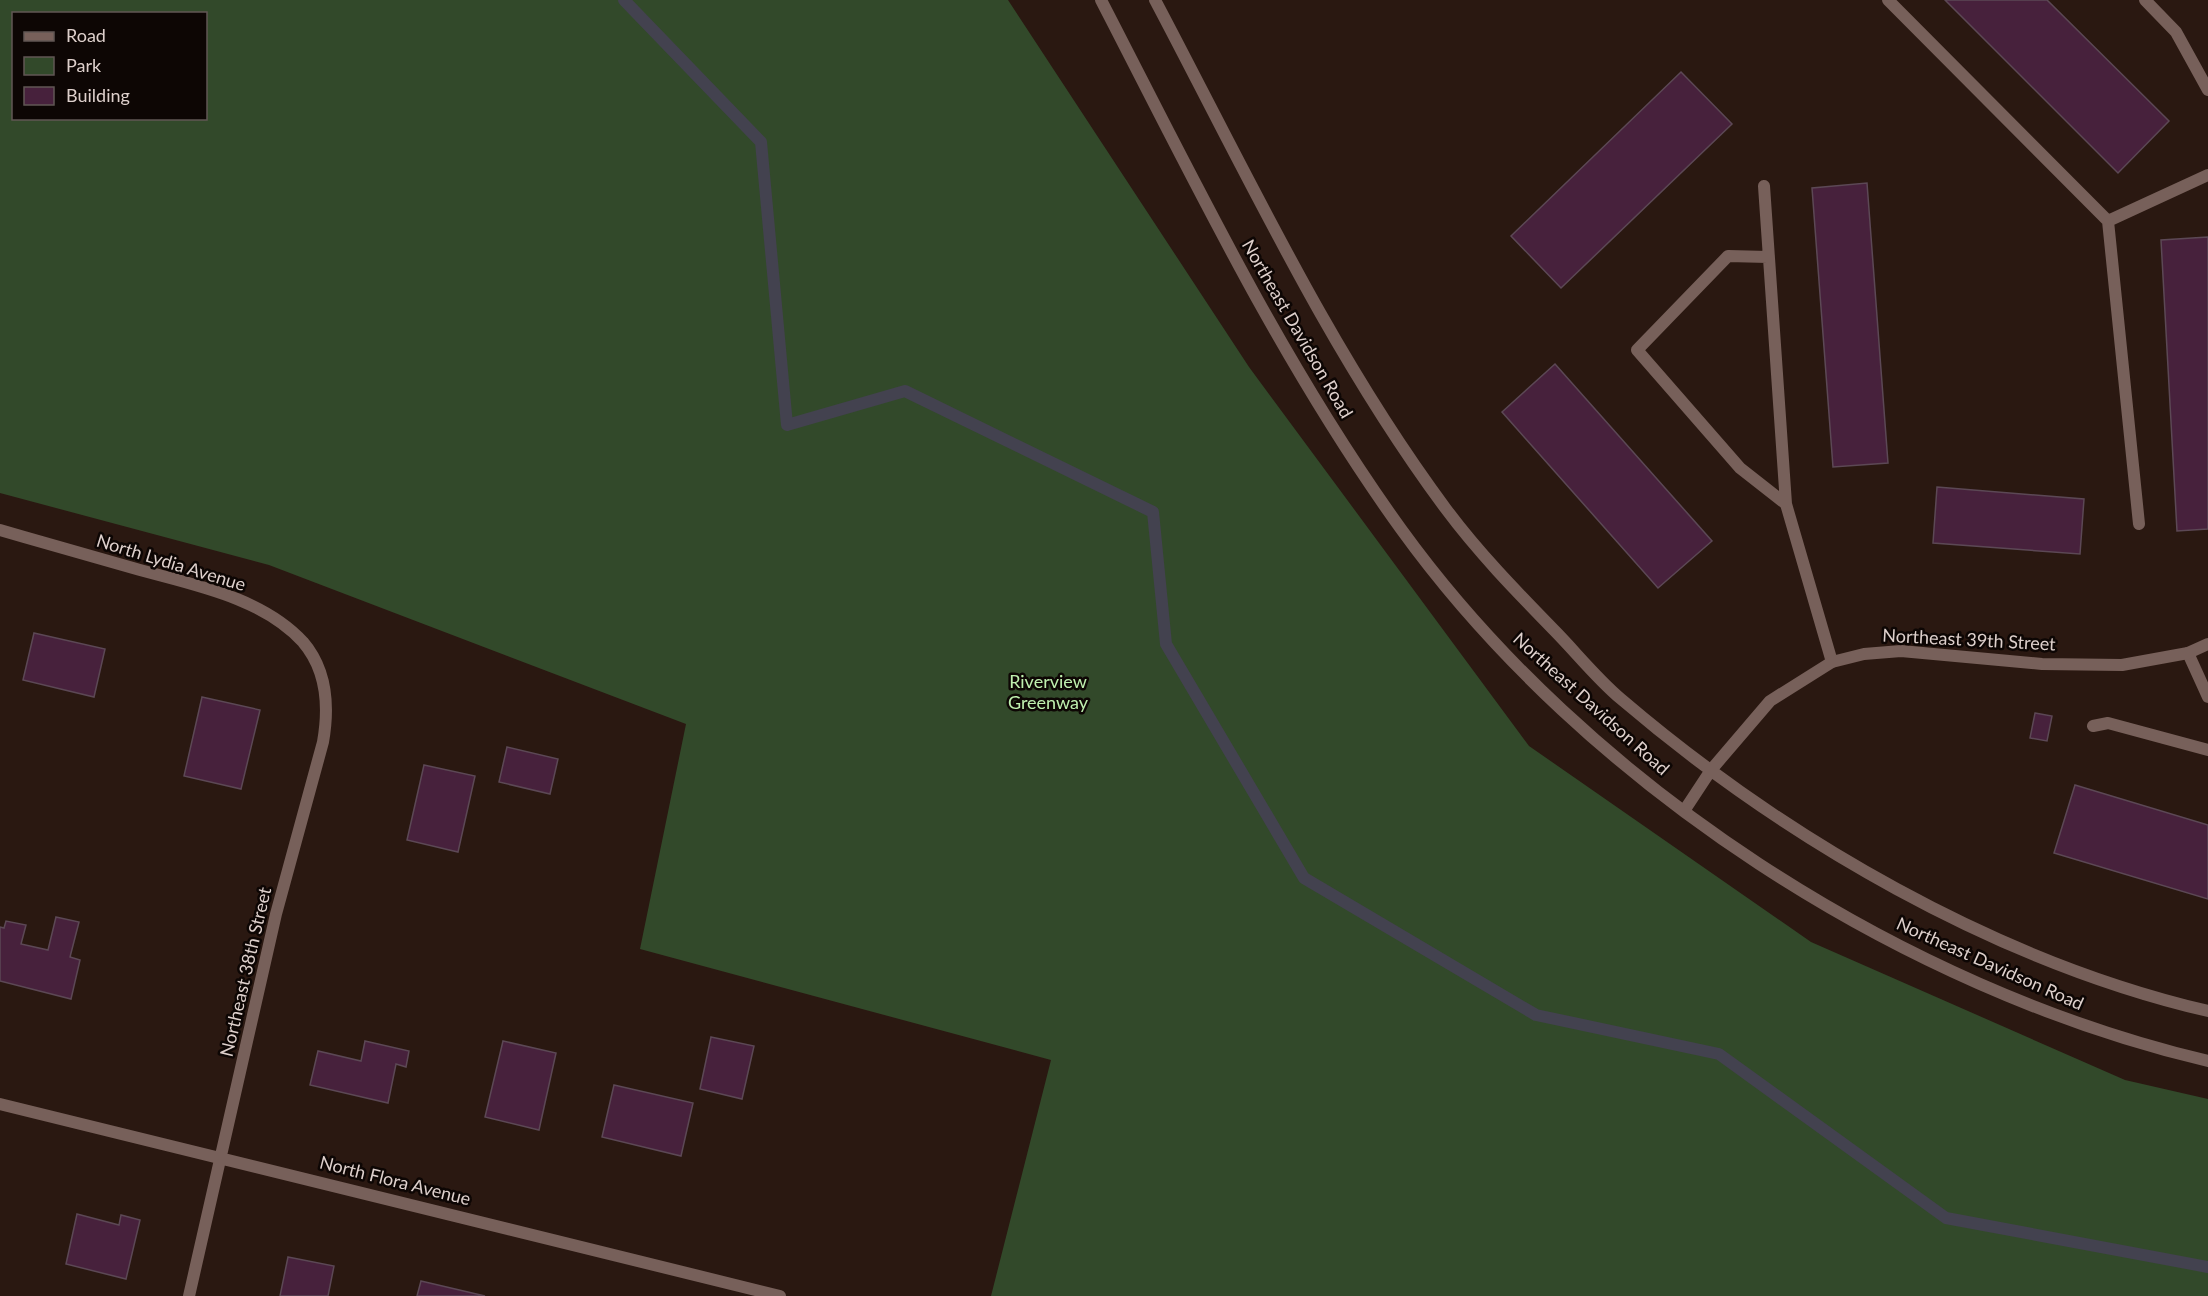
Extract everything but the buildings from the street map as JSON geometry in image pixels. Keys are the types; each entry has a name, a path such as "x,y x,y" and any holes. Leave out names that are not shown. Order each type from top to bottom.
{"street":[{"name":"Northeast Davidson Road","path":"1101,0 1286,351 1349,453 1403,532 1465,610 1530,678 1594,737 1684,811 1768,872 1879,935 2001,993 2084,1025 2208,1061"},
{"name":"Northeast Davidson Road","path":"1155,0 1332,330 1386,419 1445,507 1492,566 1618,697 1711,770 1795,831 1899,889 2008,944 2097,977 2208,1011"},
{"path":"1888,0 2108,221 2139,524"},
{"path":"2145,0 2176,32 2208,90"},
{"path":"2108,221 2208,175"},
{"path":"1764,186 1786,504 1832,662"},
{"path":"1768,257 1728,256 1637,350 1740,468 1786,504"},
{"name":"North Lydia Avenue","path":"0,530 219,592 286,626 304,644 314,659"},
{"name":"Northeast 39th Street","path":"1684,811 1711,770 1770,701 1832,662 1864,654 1901,651 2042,664 2122,665 2188,653 2208,644"},
{"path":"2188,653 2208,697"},
{"name":"Northeast 38th Street","path":"189,1296 276,914 328,717 326,691 314,659"},
{"path":"2093,726 2108,723 2208,750"},
{"name":"North Flora Avenue","path":"0,1104 780,1296"}],"green space":[{"name":"Riverview Greenway","path":"0,0 1008,0 1249,367 1529,746 1811,942 2125,1080 2208,1099 2208,1296 991,1296 1051,1060 640,949 686,724 269,565 0,493"}],"waterway":[{"path":"624,0 761,142 787,425 905,391 1153,512 1166,644 1304,878 1536,1015 1719,1054 1946,1218 2208,1267"}]}
